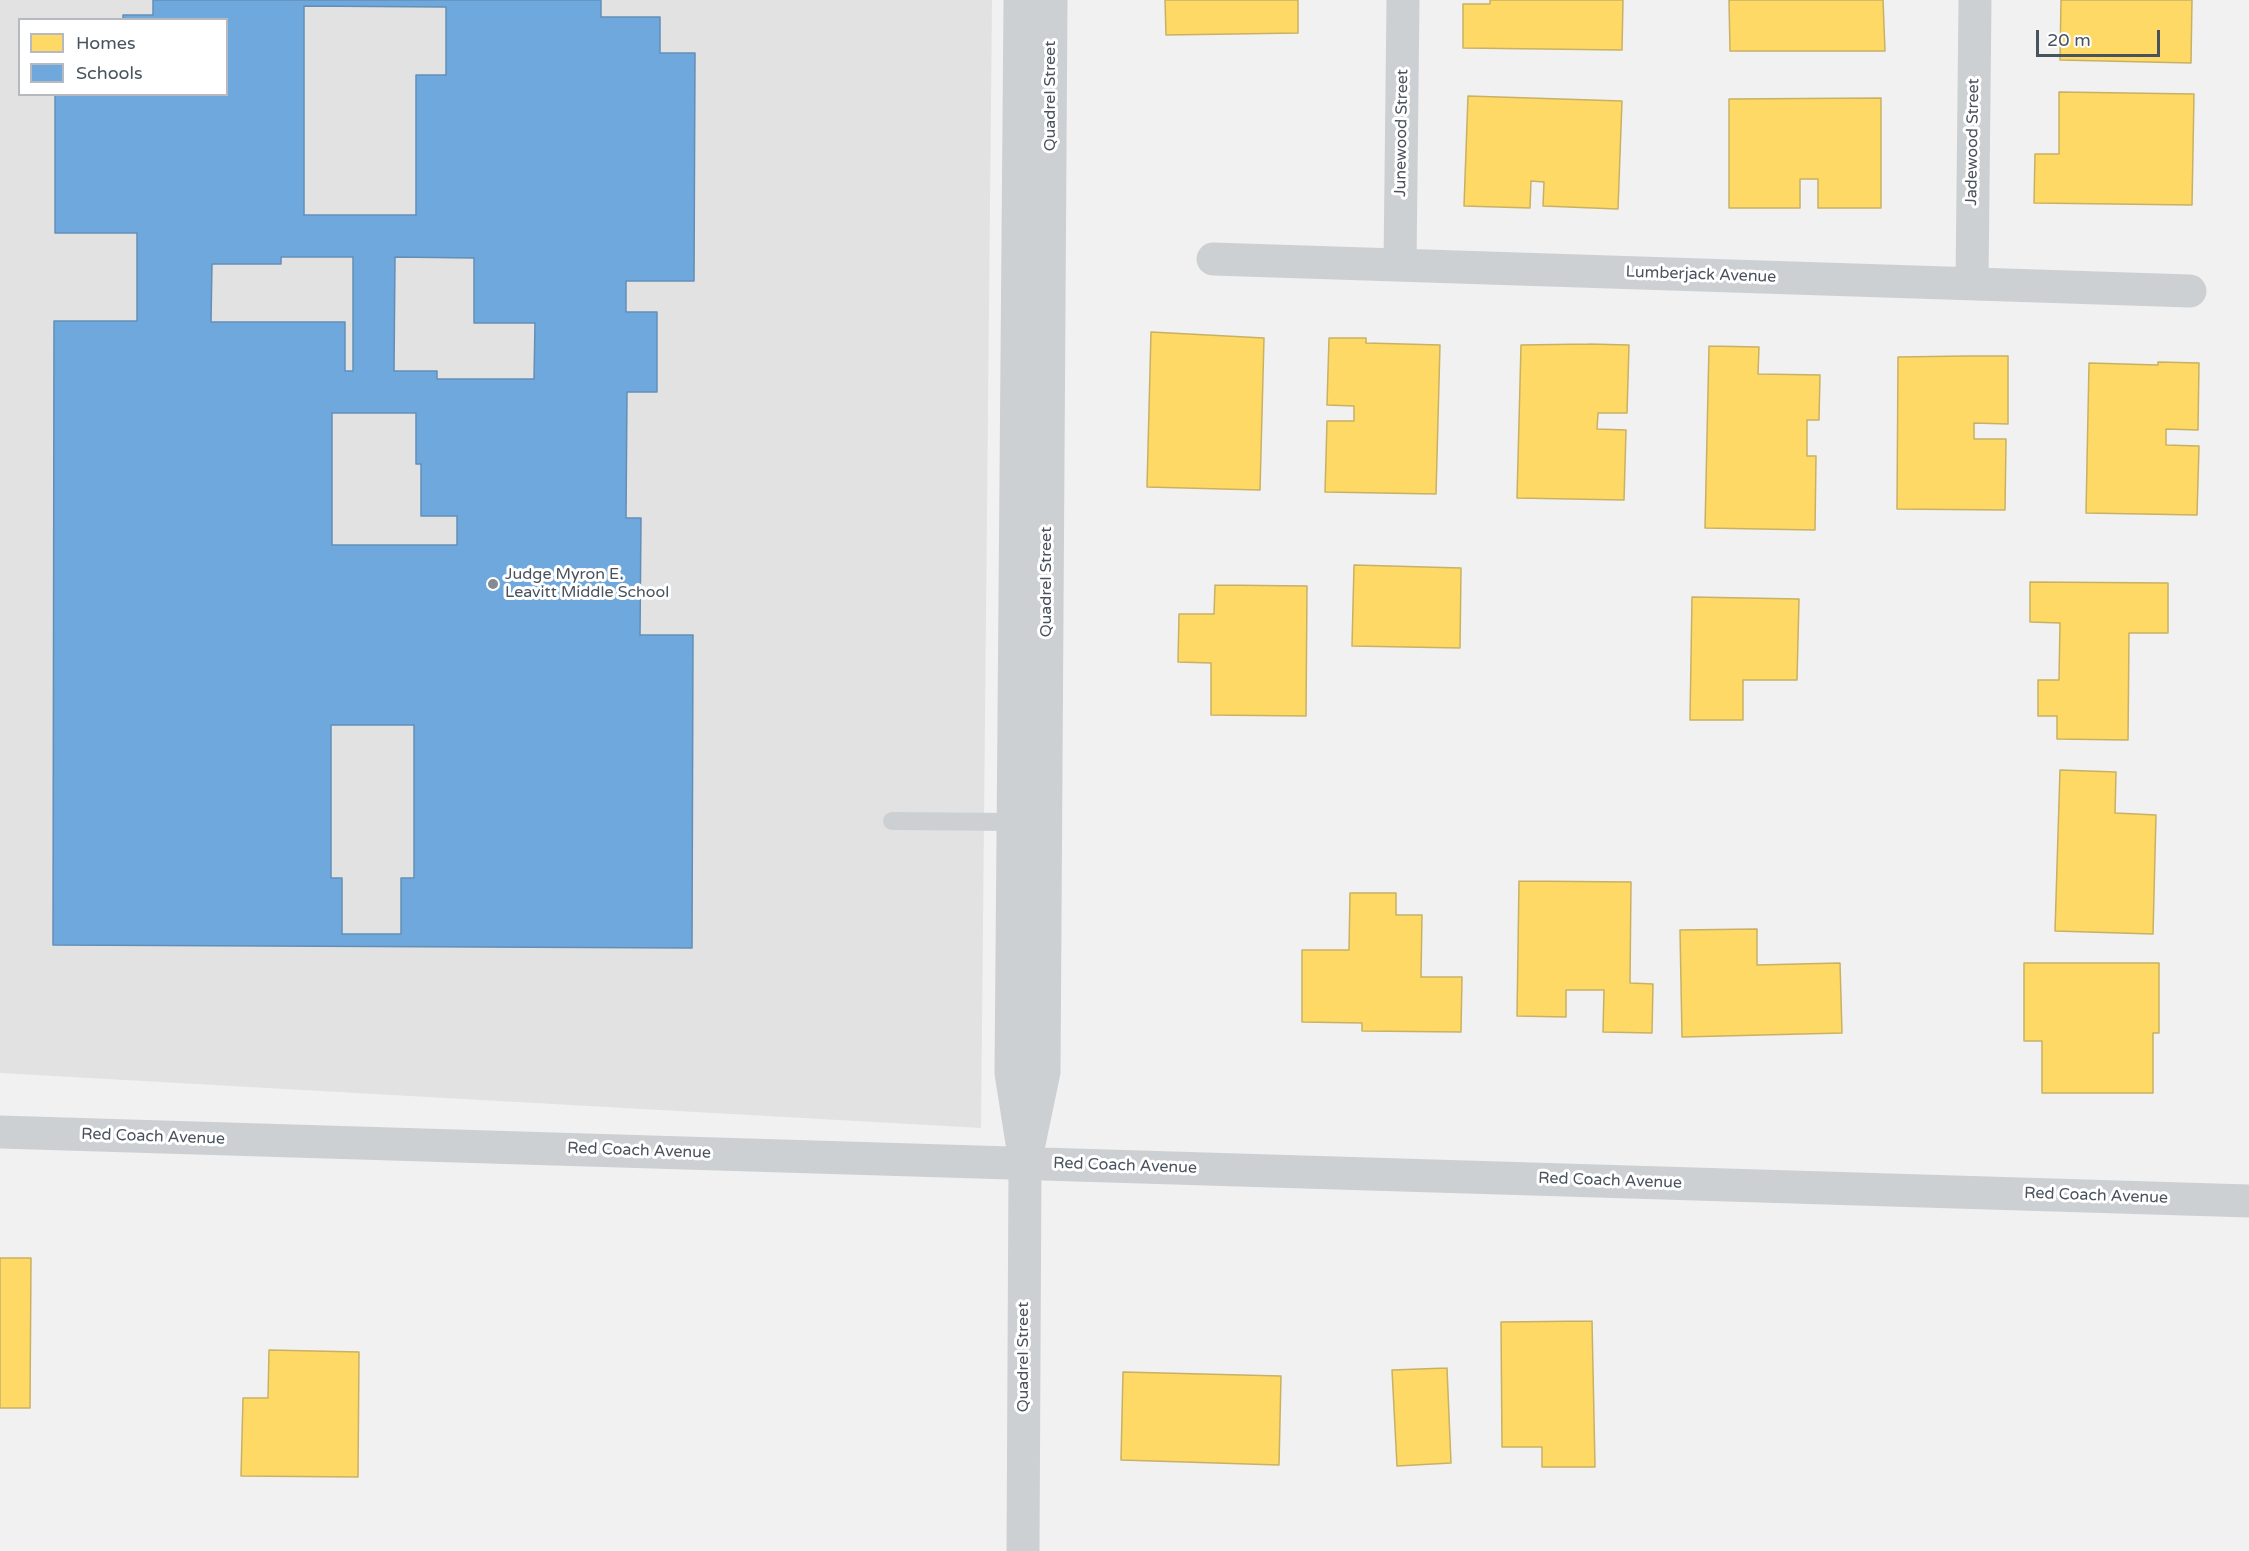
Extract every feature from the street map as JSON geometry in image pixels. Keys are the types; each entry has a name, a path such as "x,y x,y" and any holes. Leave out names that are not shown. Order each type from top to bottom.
{"street":[{"name":"Quadrel Street","path":"1020,0 1011,1073 1025,1163 1023,1551"},
{"name":"Quadrel Street","path":"1025,1163 1044,1072 1051,0"},
{"name":"Junewood Street","path":"1400,265 1403,0"},
{"name":"Jadewood Street","path":"1972,284 1975,0"},
{"name":"Lumberjack Avenue","path":"1213,259 2190,291"},
{"path":"1014,822 1046,822"},
{"name":"Red Coach Avenue","path":"0,1132 2249,1201"}],"lane":[{"path":"892,821 1014,822"}],"shaded area":[{"name":"Judge Myron E. Leavitt Middle School","path":"0,0 992,0 981,1128 0,1073"}],"building: Homes":[{"path":"1165,0 1298,0 1298,33 1166,35"},
{"path":"1490,0 1623,0 1622,50 1463,48 1463,4 1490,4"},
{"path":"1729,0 1883,0 1885,51 1730,51"},
{"path":"2061,0 2192,0 2191,63 2060,60"},
{"path":"2059,92 2194,94 2192,205 2034,203 2035,154 2059,154"},
{"path":"1468,96 1622,101 1618,209 1543,206 1544,182 1531,181 1530,208 1464,206"},
{"path":"1881,98 1881,208 1818,208 1818,179 1800,179 1800,208 1729,208 1729,99"},
{"path":"1151,332 1264,338 1260,490 1147,487"},
{"path":"1329,338 1366,338 1366,343 1440,345 1436,494 1325,492 1327,421 1354,421 1354,406 1327,405"},
{"path":"1521,345 1629,345 1627,413 1598,413 1597,429 1626,430 1624,500 1517,498"},
{"path":"1709,346 1759,347 1758,374 1820,375 1819,420 1807,420 1807,456 1816,456 1815,530 1705,528"},
{"path":"2008,356 2008,424 1974,423 1974,439 2006,439 2005,510 1897,509 1898,357"},
{"path":"2158,362 2199,363 2198,430 2166,429 2166,445 2199,446 2197,515 2086,513 2089,363 2158,365"},
{"path":"1354,565 1461,568 1460,648 1352,646"},
{"path":"2030,582 2168,583 2168,633 2129,633 2128,740 2057,739 2057,716 2038,716 2038,680 2059,680 2060,623 2030,622"},
{"path":"1215,585 1307,586 1306,716 1211,715 1211,663 1178,662 1179,614 1214,614"},
{"path":"1692,597 1799,599 1797,680 1743,680 1743,720 1690,720"},
{"path":"2060,770 2116,772 2115,813 2156,815 2153,934 2055,931"},
{"path":"1519,881 1631,882 1630,983 1653,984 1652,1033 1603,1032 1604,990 1566,990 1566,1017 1517,1016"},
{"path":"1350,893 1396,893 1396,915 1422,915 1421,977 1462,977 1461,1032 1362,1031 1362,1023 1302,1022 1302,950 1349,950"},
{"path":"1757,929 1757,965 1840,963 1842,1033 1682,1037 1680,930"},
{"path":"2024,963 2159,963 2159,1033 2153,1033 2153,1093 2042,1093 2042,1041 2024,1041"},
{"path":"0,1258 31,1258 30,1408 0,1408"},
{"path":"1592,1321 1595,1467 1542,1467 1542,1447 1502,1447 1501,1322"},
{"path":"269,1350 359,1352 358,1477 241,1476 243,1398 268,1398"},
{"path":"1447,1368 1451,1463 1397,1466 1392,1370"},
{"path":"1123,1372 1281,1376 1279,1465 1121,1460"}],"building: Schools":[{"path":"153,0 601,0 601,17 660,17 660,53 695,53 694,281 626,281 626,312 657,312 657,392 627,392 626,518 641,518 640,635 693,635 692,948 53,945 54,321 137,321 137,233 55,233 55,96 228,96 228,18 123,18 123,15 153,15","holes":["304,6 446,7 446,75 416,75 416,215 304,215","281,257 353,257 353,371 345,371 345,322 211,322 212,264 281,264","395,257 474,258 474,323 535,323 534,379 437,379 437,371 394,371","332,413 416,413 416,464 421,464 421,516 457,516 457,545 332,545","331,725 414,725 414,878 401,878 401,934 342,934 342,878 331,878"]}],"place":[{"name":"Judge Myron E. Leavitt Middle School","path":"493,584"}]}
